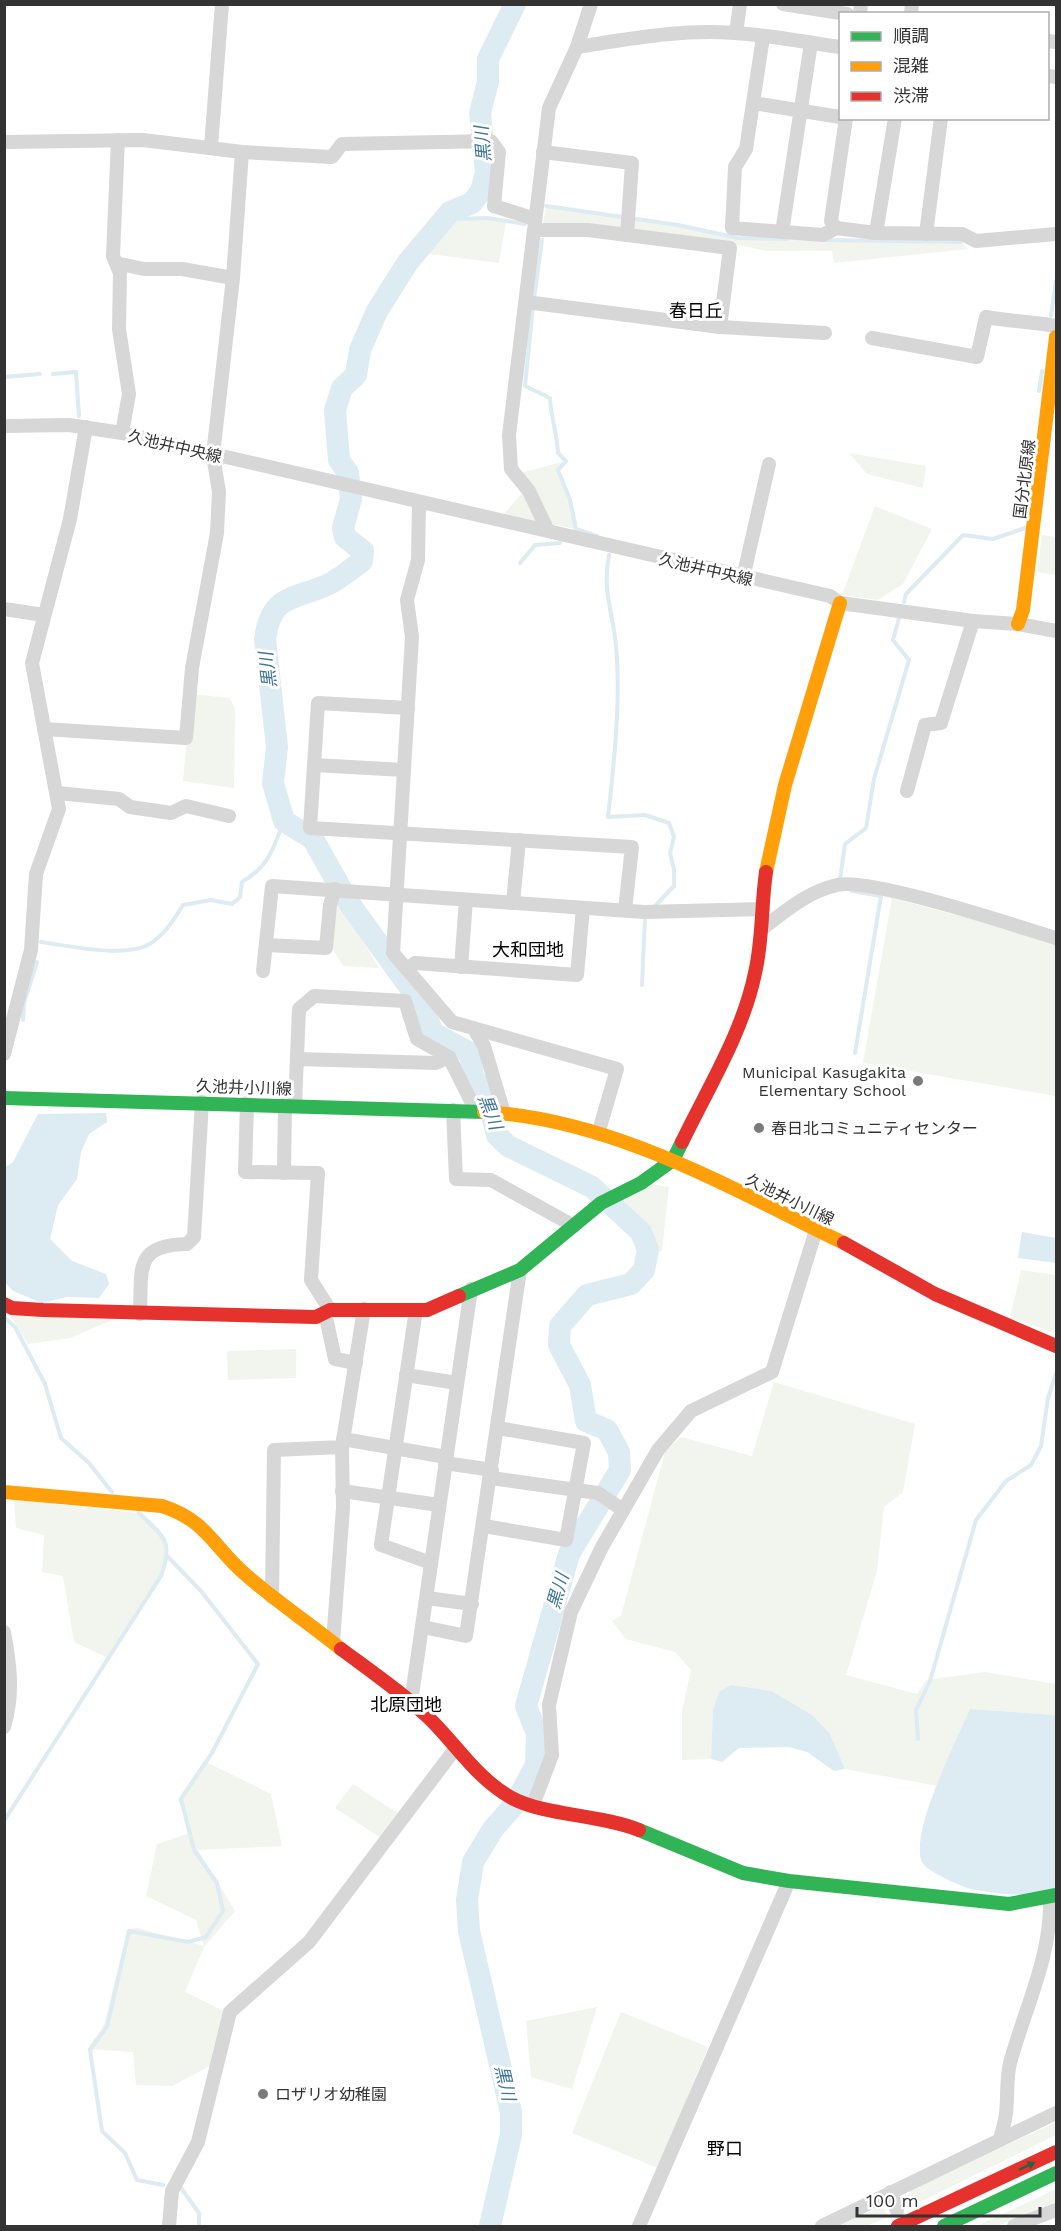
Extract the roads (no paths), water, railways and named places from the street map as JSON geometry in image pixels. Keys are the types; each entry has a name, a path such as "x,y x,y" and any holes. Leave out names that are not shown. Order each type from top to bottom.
{"main road":[{"name":"国分北原線","path":"1018,624 1023,610 1056,337"},
{"path":"4,1304 12,1308 43,1310 316,1317 327,1311 427,1310 471,1289 520,1270 606,1200 641,1182 673,1160 737,1029 755,975 762,928 763,892 779,804 840,603"},
{"name":"久池井小川線","path":"4,1098 290,1104 490,1112 598,1134 673,1160 816,1230 935,1294 1056,1346"},
{"path":"4,1492 162,1506 181,1512 202,1526 244,1574 411,1702 432,1721 482,1778 510,1797 530,1804 617,1821 743,1873 789,1881 1009,1904 1053,1896"},
{"path":"898,2226 1056,2152"},
{"path":"944,2226 1056,2173"}],"street":[{"path":"211,147 222,4"},
{"path":"547,530 529,491 511,469 509,435 549,108 577,47 591,4"},
{"path":"736,33 740,4"},
{"path":"783,4 809,6 839,12"},
{"path":"577,47 661,34 736,33 839,47"},
{"path":"763,37 746,149 735,167 732,228 823,235 836,228 876,233 962,234 976,241 1056,234"},
{"path":"782,232 811,43"},
{"path":"753,103 839,117"},
{"path":"836,228 831,221 846,120"},
{"path":"876,233 895,120"},
{"path":"926,234 941,120"},
{"path":"118,140 113,256 120,273 119,329 129,394 122,433"},
{"path":"4,142 118,140 211,147 242,152 332,157 342,144 491,141 499,152 494,206 535,225 730,248 720,327"},
{"path":"44,729 186,738 192,668 217,533 219,492 213,455 234,278 242,152"},
{"path":"543,152 632,163 627,235"},
{"path":"116,263 144,269 182,269 234,278"},
{"path":"526,302 720,327 825,333"},
{"path":"872,338 977,357 986,317 1005,320 1013,318 1056,326"},
{"name":"久池井中央線","path":"4,426 86,427 122,433 420,504 547,530 830,597 840,603 973,621 1018,624 1056,631"},
{"path":"4,1054 31,950 36,874 59,809 32,663 70,519 86,427"},
{"path":"743,578 769,464"},
{"path":"420,504 418,560 407,600 412,637 393,953 452,1023 617,1069 598,1134"},
{"path":"4,609 44,615"},
{"path":"907,791 925,725 941,723 973,621"},
{"path":"408,708 318,703 310,828 632,847 625,910"},
{"path":"314,765 404,770"},
{"path":"57,792 118,799 130,807 171,813 186,806 229,816"},
{"path":"513,903 519,840"},
{"path":"762,928 804,896 839,884 852,883 888,890 1056,938"},
{"path":"263,971 272,886 331,892 397,893 466,900 625,910 763,909"},
{"path":"266,945 326,948 331,892"},
{"path":"461,967 466,900"},
{"path":"407,969 415,963 577,975 583,908"},
{"path":"284,1173 290,1104 297,1059 299,1009 314,996 405,1001 417,1039 448,1057 490,1112"},
{"path":"474,1029 484,1046 490,1112"},
{"path":"297,1059 436,1063 448,1057"},
{"path":"140,1314 142,1272 147,1256 161,1245 187,1244 194,1237 202,1102"},
{"path":"248,1103 245,1172 318,1173 311,1280 327,1311 335,1359 356,1363"},
{"path":"453,1110 456,1179 491,1179 574,1226"},
{"path":"530,1804 552,1755 549,1705 571,1612 602,1547 658,1450 691,1411 772,1372 816,1230"},
{"path":"423,1627 466,1636 520,1270"},
{"path":"411,1702 471,1289"},
{"path":"333,1642 343,1508 342,1443 364,1309"},
{"path":"416,1310 381,1545 432,1563"},
{"path":"406,1375 457,1383"},
{"path":"484,1526 566,1540 584,1443 498,1428"},
{"path":"272,1597 274,1450 342,1443 395,1448 491,1474 604,1497 623,1510"},
{"path":"342,1491 440,1505"},
{"path":"427,1598 472,1605"},
{"path":"4,1632 12,1674 9,1710 4,1727"},
{"path":"169,2226 172,2191 198,2142 230,2012 309,1942 455,1749"},
{"path":"639,2226 789,1881"},
{"path":"1000,2140 1006,2112 1005,2092 1010,2065 1045,1951 1053,1896"},
{"path":"822,2226 1056,2113"},
{"path":"891,2192 897,2211"},
{"path":"1014,2226 1056,2210"}],"waterway":[{"name":"黒川","path":"490,2226 511,2135 511,2112 469,1931 467,1900 473,1862 493,1829 515,1804 536,1765 537,1734 526,1706 569,1554 620,1470 619,1452 607,1430 586,1421 580,1385 559,1345 560,1326 587,1295 631,1284 644,1270 648,1250 641,1232 592,1187 508,1146 497,1135 488,1099 473,1077 470,1053 433,1033 421,1003 349,903 313,839 284,821 273,783 277,747 265,639 268,624 278,606 294,597 331,583 362,561 363,551 345,537 343,528 351,499 348,473 339,460 335,410 342,388 356,375 360,350 377,311 408,262 450,212 472,203 481,191 486,173 480,113 488,82 488,59 515,4"},
{"path":"546,206 678,225 738,238 786,239"},
{"path":"450,212 456,219 488,218 525,224"},
{"path":"534,299 542,240"},
{"path":"824,240 961,242"},
{"path":"1051,316 1056,281"},
{"path":"533,306 525,386 550,398 558,453 566,461 558,470 570,500 576,529 597,536"},
{"path":"1039,391 1042,371"},
{"path":"53,374 76,372 79,416"},
{"path":"4,377 40,374"},
{"path":"904,602 906,594 963,535 993,539 1025,528"},
{"path":"520,563 535,545 560,543"},
{"path":"609,555 607,591 615,634 618,688 608,817 645,815 669,823 674,837 670,853 674,869 674,886 654,907"},
{"path":"840,879 845,844 866,828 874,779 909,660 893,640 899,618"},
{"path":"41,942 100,950 131,950 144,947 159,937 183,905 211,900 232,904 240,897 242,882 258,870 269,856 284,821"},
{"path":"852,891 881,896 855,1053"},
{"path":"642,985 647,915"},
{"path":"23,1020 24,1003 37,962"},
{"path":"4,1317 15,1327 45,1384 61,1438 89,1463 112,1492"},
{"path":"918,1739 916,1710 930,1681 976,1520 1006,1481 1031,1465 1041,1446 1048,1398 1056,1374"},
{"path":"4,1821 161,1576 167,1555 164,1540 139,1513"},
{"path":"163,2185 137,2180 125,2153 102,2131 90,2050 107,2027 129,1931 188,1942 206,1937 223,1911 217,1883 194,1850 181,1799 212,1753 258,1664 201,1591 168,1557"},
{"path":"181,2188 199,2213 199,2226"}],"place":[{"name":"Municipal Kasugakita Elementary School","path":"918,1081"},
{"name":"春日北コミュニティセンター","path":"759,1128"},
{"name":"ロザリオ幼稚園","path":"263,2094"}],"district":[{"name":"春日丘","path":"696,311"},
{"name":"大和団地","path":"528,950"},
{"name":"北原団地","path":"406,1705"},
{"name":"野口","path":"725,2149"}]}
